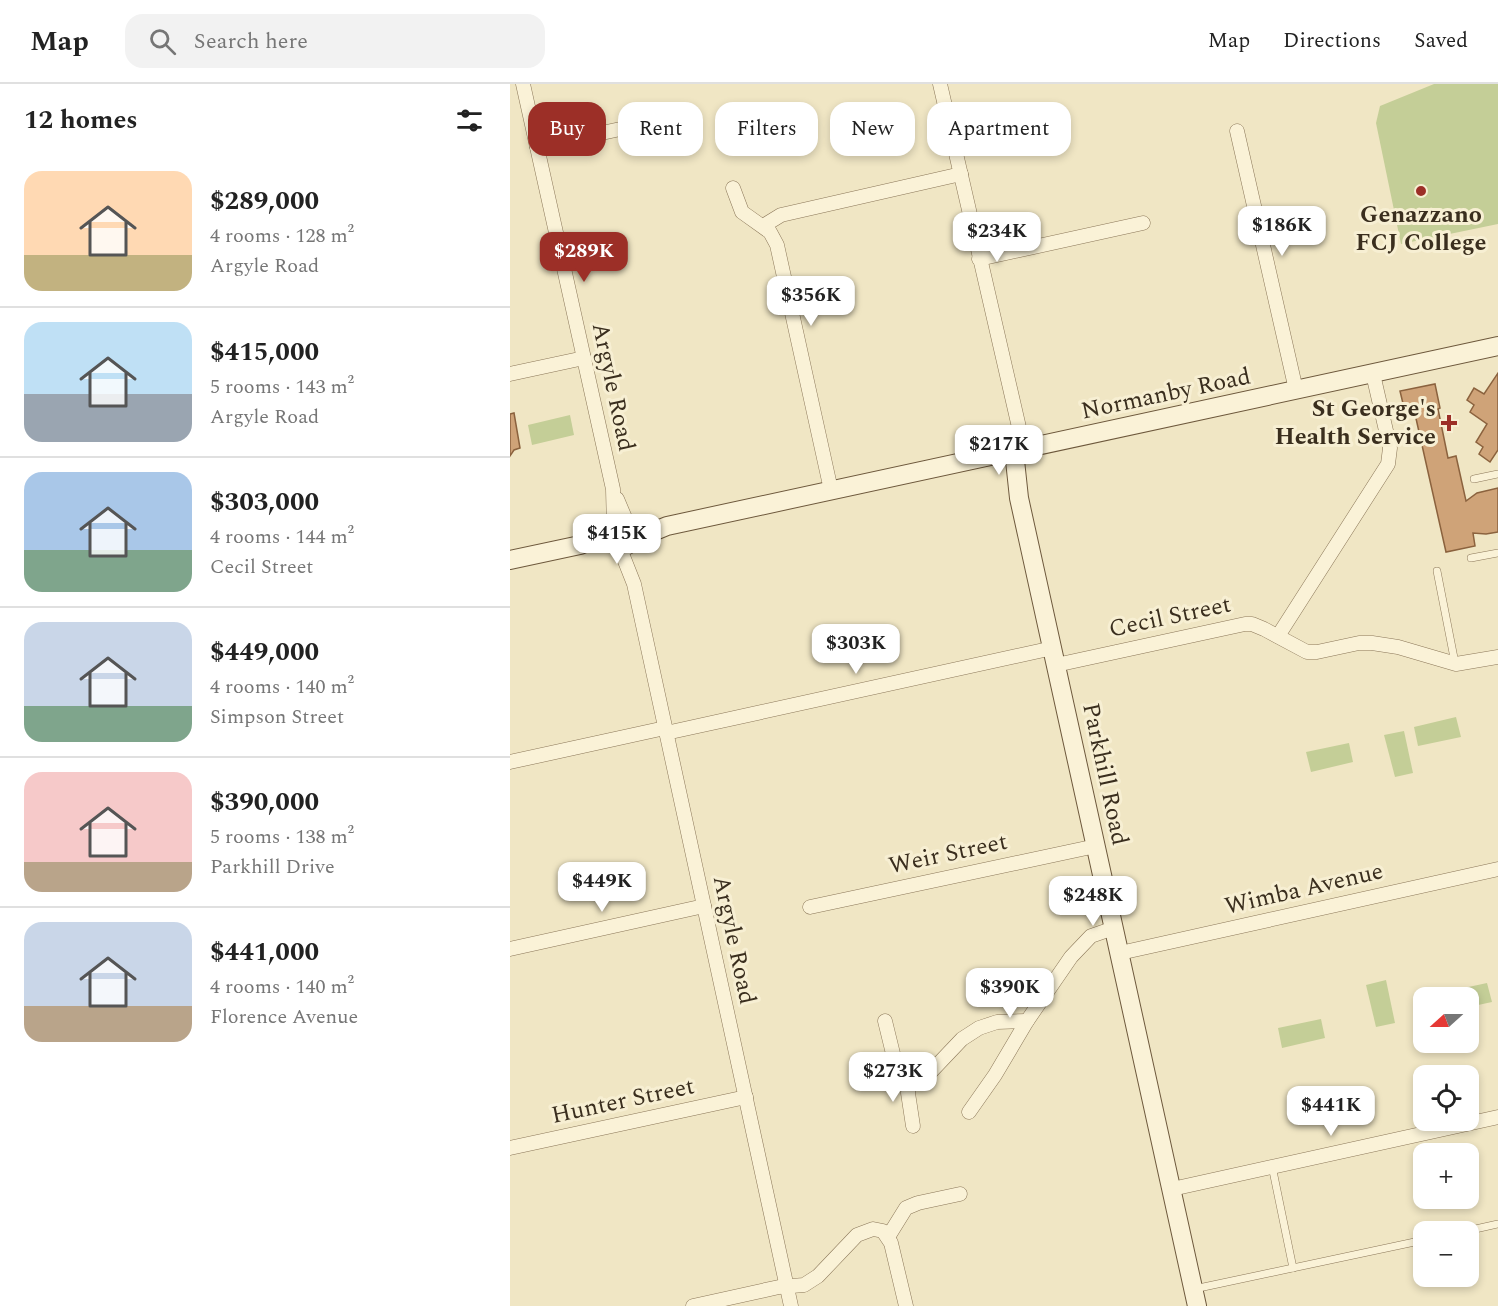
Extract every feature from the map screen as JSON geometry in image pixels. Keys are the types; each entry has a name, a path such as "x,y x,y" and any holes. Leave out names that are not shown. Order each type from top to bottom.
{"street":[{"name":"Argyle Road","path":"523,84 528,106"},
{"path":"940,84 980,259 1014,451"},
{"path":"1237,131 1296,390"},
{"name":"Argyle Road","path":"539,156 791,1306"},
{"path":"763,226 781,215 961,174"},
{"path":"734,188 742,212 770,232 777,245 831,490"},
{"path":"980,259 1143,223"},
{"name":"Normanby Road","path":"510,560 1498,346"},
{"path":"510,374 584,358"},
{"path":"1278,636 1388,464 1390,448 1373,374"},
{"name":"Parkhill Road","path":"1014,451 1019,498 1196,1298"},
{"name":"Cecil Street","path":"510,762 665,730 1237,625 1252,624 1307,652 1372,643 1398,646 1456,664 1498,657"},
{"name":"Weir Street","path":"810,907 1096,846"},
{"name":"Wimba Avenue","path":"1027,1022 1058,974 1079,949 1092,944 1498,868"},
{"path":"510,949 704,906"},
{"path":"885,1021 897,1070 910,1081 924,1079 962,1040 979,1028 997,1022 1027,1022"},
{"path":"969,1112 995,1075 1027,1022"},
{"path":"910,1081 908,1093 913,1126"},
{"name":"Hunter Street","path":"510,1148 746,1097"},
{"path":"1172,1189 1498,1117"},
{"path":"888,1237 906,1208 960,1194"},
{"path":"693,1306 804,1285 812,1281 862,1232 869,1229 878,1229 888,1237 893,1248 906,1306"}],"lane":[{"path":"1474,479 1498,474"},
{"path":"1471,558 1498,553"},
{"path":"1437,572 1456,664"},
{"path":"1272,1166 1293,1268"},
{"path":"1479,1228 1498,1224"},
{"path":"1196,1298 1293,1268 1413,1242"}],"green space":[{"path":"1434,84 1498,84 1498,224 1401,244 1376,123 1380,106"},
{"path":"570,415 574,435 532,445 528,425"},
{"path":"1456,717 1461,737 1418,746 1414,727"},
{"path":"1404,731 1413,773 1395,777 1384,735"},
{"path":"1349,743 1353,762 1311,772 1306,752"},
{"path":"1386,980 1395,1023 1376,1027 1366,985"},
{"path":"1487,983 1492,1002 1479,1005 1479,987 1468,987"},
{"path":"1321,1019 1325,1038 1282,1048 1278,1028"}],"building":[{"path":"1498,373 1498,450 1490,462 1479,454 1483,447 1476,442 1487,424 1470,412 1474,405 1467,400 1474,388 1484,394"},
{"path":"1435,384 1448,458 1456,456 1466,501 1477,493 1498,488 1498,532 1473,533 1475,546 1446,552 1415,414 1406,416 1400,391"},
{"path":"514,413 520,448 514,450 510,456 510,414"}],"place":[{"name":"Genazzano FCJ College","path":"1421,191"},
{"name":"St George's Health Service","path":"1449,423"}]}
